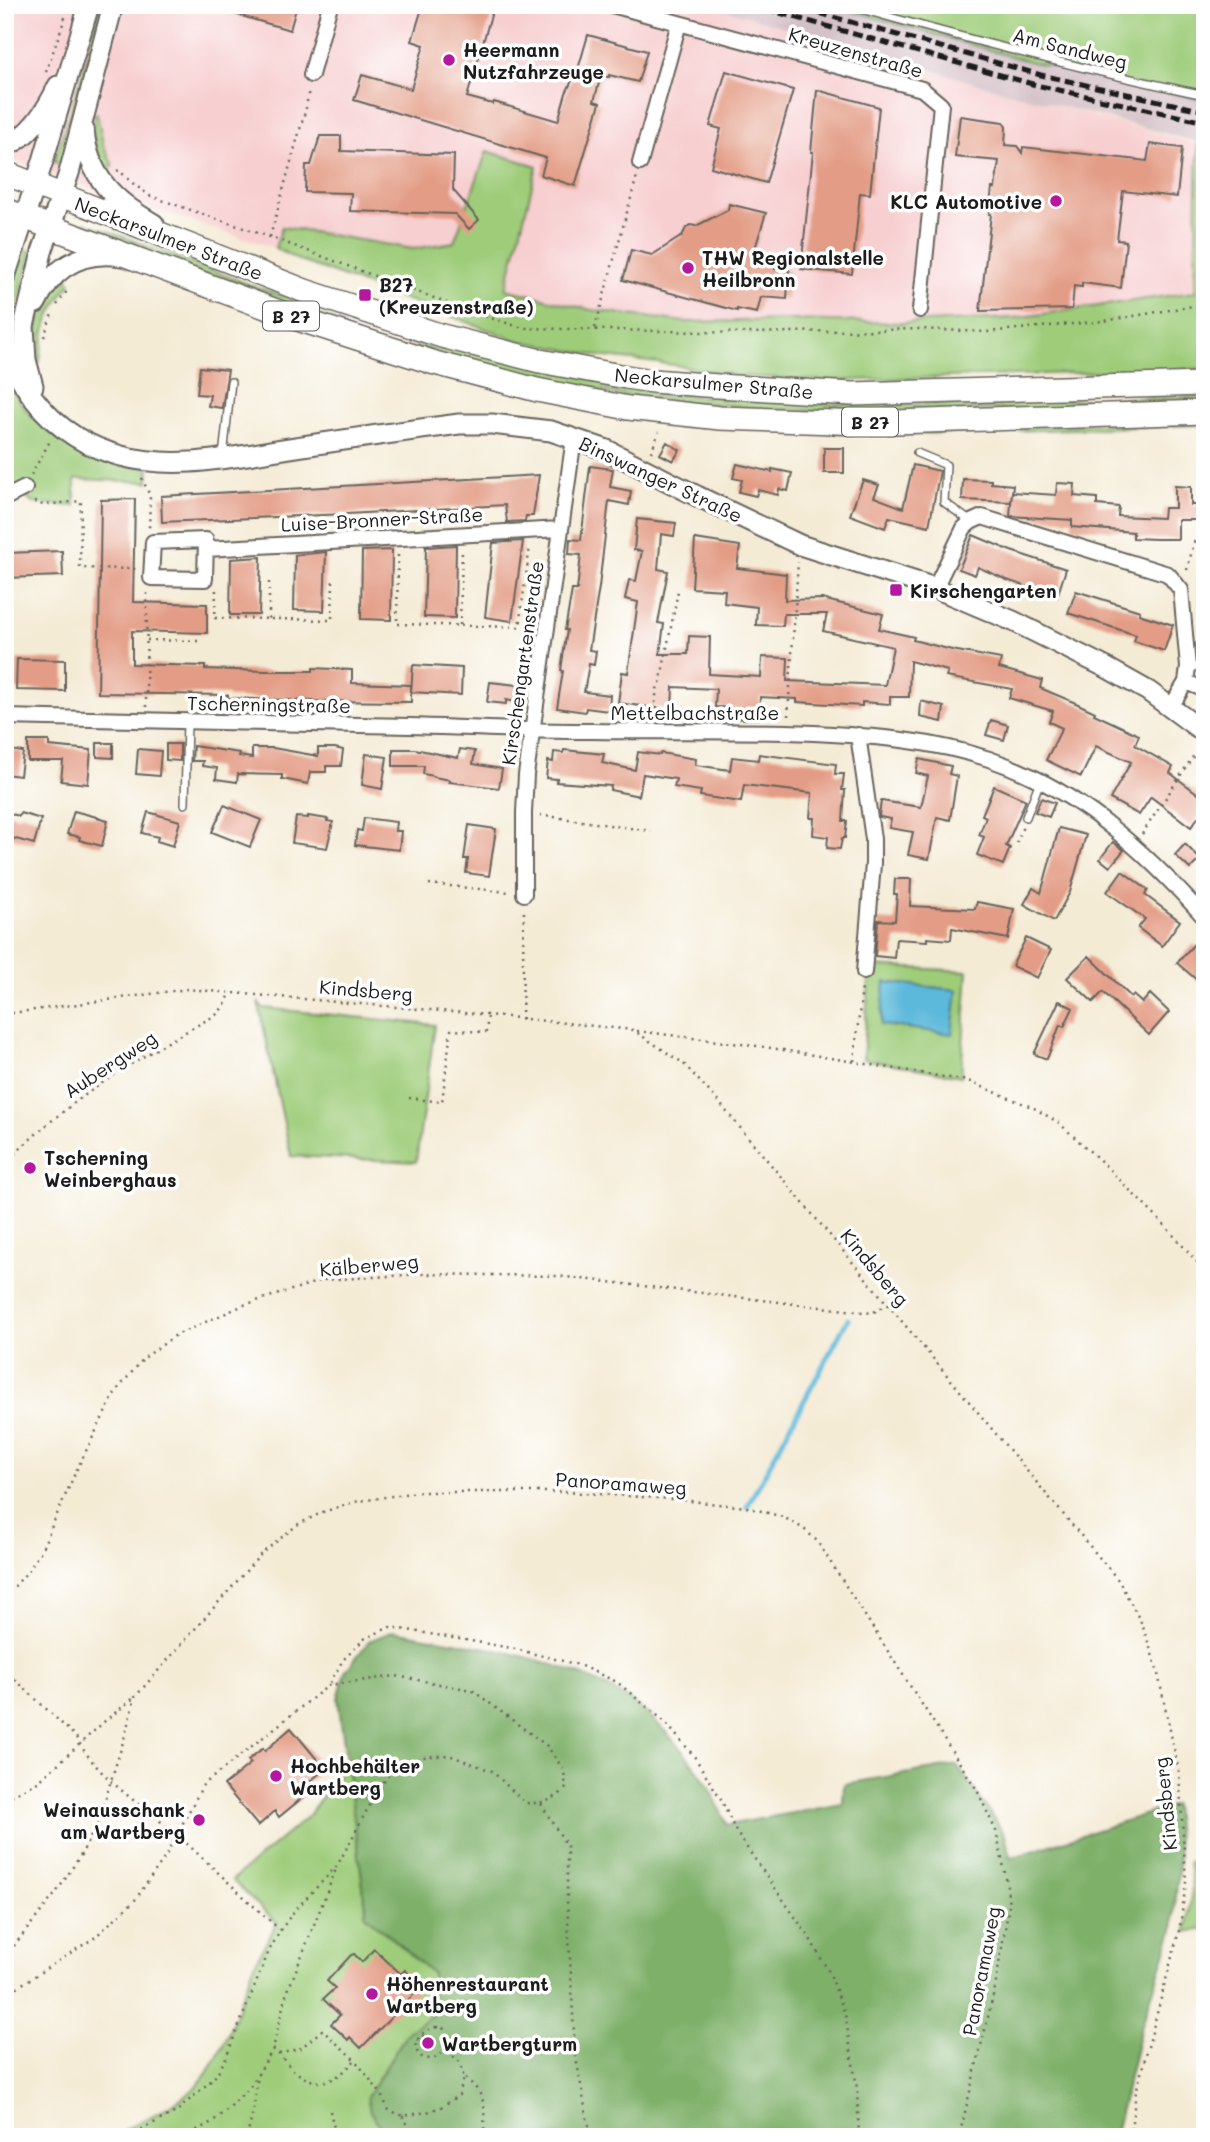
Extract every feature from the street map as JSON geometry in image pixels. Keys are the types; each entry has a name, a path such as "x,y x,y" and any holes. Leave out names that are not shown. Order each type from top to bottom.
{"main road":[{"path":"5,277 14,213 35,185 89,5"},
{"name":"Binswanger Straße","path":"43,410 26,360 24,326 40,260 62,196 113,5"},
{"path":"5,146 15,142 29,130 52,99 80,37"},
{"path":"85,114 86,145 100,179 114,198 133,212 192,245"},
{"name":"Neckarsulmer Straße","path":"5,173 305,292 442,336 540,361 653,381 852,394 1205,384"},
{"name":"Neckarsulmer Straße","path":"14,213 295,318 435,363 537,390 628,408 720,418 864,423 1205,412"},
{"path":"24,326 38,297 52,276 64,265 95,256 138,258"},
{"name":"Binswanger Straße","path":"5,343 22,382 59,426 86,444 122,456 192,462 459,424 523,427 574,438 644,468 800,545 972,602 1058,643 1107,668 1171,707 1201,741"}],"street":[{"path":"311,75 330,5"},
{"name":"Kreuzenstraße","path":"612,5 922,89 941,105 920,310"},
{"path":"640,163 679,23"},
{"name":"Kirschengartenstraße","path":"524,894 524,812 532,729 574,438"},
{"path":"5,498 25,488"},
{"path":"935,588 964,528 982,517 1168,574 1181,590 1187,674 1171,707"},
{"name":"Luise-Bronner-Straße","path":"152,570 153,542 206,540 206,549 560,529"},
{"path":"152,570 152,578 205,579 206,549"},
{"path":"1187,674 1205,690"},
{"name":"Tscherningstraße","path":"5,718 532,729"},
{"name":"Mettelbachstraße","path":"532,729 858,735 912,741 989,759 1040,781 1082,805 1153,861 1205,918"},
{"path":"858,735 873,839 864,972"}],"lane":[{"name":"Am Sandweg","path":"848,5 954,36 1205,95"},
{"path":"223,458 231,382"},
{"path":"917,453 946,465 944,502 971,522"},
{"path":"1187,674 1205,667"},
{"path":"185,804 187,721"},
{"path":"1027,817 1040,781"}],"path":[{"path":"45,76 69,5"},
{"path":"270,237 306,108 311,75"},
{"path":"595,329 640,163"},
{"path":"100,179 118,170 150,196 270,237 465,310 523,328 748,333 919,329 986,332 1104,321 1205,304"},
{"path":"59,426 25,488 35,504 81,501 80,568 152,570"},
{"path":"644,468 660,429"},
{"path":"142,477 150,496 149,516"},
{"path":"1181,590 1195,539"},
{"path":"788,732 794,599 800,545"},
{"path":"398,549 397,624 519,627 530,546"},
{"path":"460,626 462,547"},
{"path":"216,588 215,618 332,620 333,578"},
{"path":"269,582 269,620"},
{"path":"146,694 147,587"},
{"path":"651,731 678,591"},
{"path":"146,640 198,641"},
{"path":"1135,846 1201,741"},
{"path":"524,812 651,831"},
{"path":"1017,844 1027,817"},
{"path":"429,884 524,894 522,1018"},
{"path":"854,1061 864,972"},
{"name":"Kindsberg","path":"5,1014 187,989 231,992 633,1030 683,1063 716,1099 1118,1581 1142,1624 1157,1669 1179,1772 1186,1882 1180,1927 1136,2092 1130,2137"},
{"name":"Aubergweg","path":"5,1164 73,1104 125,1068 216,1015 231,992"},
{"path":"409,1098 442,1102 450,1030 486,1032 488,1015"},
{"path":"633,1030 765,1047 968,1081 1034,1108 1079,1140 1167,1228 1205,1271"},
{"name":"Kälberweg","path":"5,1597 41,1551 76,1471 116,1391 144,1358 176,1335 244,1305 323,1280 424,1274 557,1276 872,1313 888,1304"},
{"name":"Panoramaweg","path":"5,1957 56,1893 98,1822 135,1697 261,1554 297,1525 323,1512 354,1502 417,1492 568,1492 747,1507 783,1517 804,1529 817,1541 977,1790 996,1831 1009,1906 995,1988 959,2137"},
{"path":"5,1995 94,1938 135,1900 165,1857 204,1785 329,1685 343,1660 364,1639 390,1627 511,1648 579,1665 617,1682 664,1721 694,1756 721,1799 736,1832 809,1937 830,1974 845,2014 857,2088 859,2137"},
{"path":"5,1670 76,1737 83,1752 111,1781 177,1835 280,1931"},
{"path":"184,2137 212,2122 230,2107 252,2084 273,2049 285,1998 337,1866 391,1771 424,1757 449,1755 492,1771 525,1804 541,1804 558,1797 566,1788 564,1770 547,1746 472,1690 396,1676 329,1685"},
{"path":"5,1799 38,1782 135,1697"},
{"path":"541,1804 567,1846 566,1900 575,2052 592,2137"},
{"path":"126,2137 176,2112 214,2078 225,2060 269,1951 280,1931 294,1911 337,1866"},
{"path":"443,2028 448,2036 445,2050 438,2057 425,2059 419,2056 416,2050 417,2041 424,2031 443,2028"},
{"path":"279,2054 301,2048 322,2030 355,2060 379,2091 389,2110 403,2116 427,2112 459,2095 464,2078 459,2061 445,2050"},
{"path":"417,2041 423,2036 424,2038"},
{"path":"273,2049 298,2074 320,2082 336,2079 344,2074 355,2060"},
{"path":"247,2137 259,2071"},
{"path":"464,2078 475,2086 484,2099 484,2137"},
{"path":"330,2111 336,2137"},
{"path":"403,2116 414,2137"},
{"path":"133,2135 139,2137"}],"shaded area":[{"path":"5,5 709,5 992,88 1198,144 1195,292 1015,318 902,323 793,320 685,322 591,310 506,289 536,166 488,151 454,242 413,249 282,227 275,248 5,158"},
{"path":"709,5 831,5 1032,62 1205,100 1205,144 992,88"}],"green space":[{"path":"100,5 105,5 63,166 54,162 88,54"},
{"path":"831,5 1205,5 1205,100 1032,62"},
{"path":"97,113 103,144 113,166 103,171 94,136"},
{"path":"1198,144 1205,144 1205,369 825,381 742,376 598,356 516,340 298,260 275,248 282,227 413,249 454,242 487,151 537,166 506,289 591,310 685,322 793,320 902,323 1015,318 1195,292"},
{"path":"84,222 299,301 627,387 673,394 791,403 895,405 1205,396 1205,404 877,413 766,409 621,395 496,370 278,303 82,228"},
{"path":"20,247 31,252 15,316 11,317 14,275"},
{"path":"66,274 71,284 58,301 49,320 38,364 37,339 41,312 48,297"},
{"path":"5,375 22,404 46,429 90,456 149,468 148,482 75,479 75,506 32,503 5,475"},
{"path":"1205,421 1205,425 910,434 784,431"},
{"path":"870,966 968,971 961,1076 863,1059"},
{"path":"258,1002 263,1008 435,1025 416,1162 291,1156"},
{"path":"393,1631 526,1657 591,1679 620,1694 646,1713 686,1755 706,1782 727,1825 843,1804 844,1784 957,1765 1005,1835 1011,1858 1174,1805 1179,1862 1173,1930 1140,2031 1114,2137 388,2137 370,2111 367,2097 407,2033 432,2015 432,1973 365,1915 338,1699 345,1672 369,1641"},
{"path":"347,1763 365,1915 432,1972 432,2015 407,2033 370,2111 388,2137 126,2137 124,2130 182,2098 197,2086 207,2073 223,2045 255,1964 277,1923 232,1880 309,1815"},
{"path":"1205,1857 1205,1928 1187,1932 1192,1887 1189,1862"}],"water":[{"path":"885,982 957,990 952,1034 881,1025"}],"building":[{"path":"218,5 297,5 290,30 217,9"},
{"path":"423,5 494,5 467,97 558,121 588,35 647,51 638,82 609,75 601,76 594,101 600,103 575,186 541,175 546,158 354,100 362,75 411,89 424,45 412,41"},
{"path":"726,71 793,90 766,183 711,167 721,129 710,126"},
{"path":"817,90 879,107 870,194 860,193 852,274 801,269"},
{"name":"KLC Automotive","path":"960,116 1003,122 1006,127 1005,145 1017,146 1022,153 1023,147 1147,161 1150,144 1182,148 1177,197 1123,191 1117,240 1126,241 1121,288 1082,283 1082,287 1074,286 1072,309 980,311 992,188 995,188 999,161 955,157"},
{"path":"320,136 341,136 341,151 454,155 453,190 479,220 469,229 455,214 350,211 351,193 305,192 306,165 311,165"},
{"name":"THW Regionalstelle Heilbronn","path":"729,204 766,213 753,255 776,256 775,269 789,270 787,299 761,297 757,313 737,311 623,280 631,250 652,255 682,236 690,225 696,226 728,210"},
{"path":"200,367 228,370 222,408 208,406 210,395 197,394"},
{"path":"667,442 680,450 673,461 660,454"},
{"path":"824,448 844,448 844,473 824,473"},
{"path":"737,464 772,472 772,469 792,473 788,491 779,489 778,495 758,490 756,496 739,492 742,480 733,478"},
{"path":"913,465 940,471 929,526 889,517 885,528 850,515 863,480 879,485 874,497 903,508"},
{"path":"590,466 613,469 610,487 631,491 629,505 609,501 589,650 596,651 594,665 589,664 584,692 610,695 609,711 586,708 585,712 557,708 563,671 565,630 572,590 577,590 581,555 569,554 570,539 581,540"},
{"path":"539,475 533,516 526,516 525,521 507,522 505,505 162,522 161,496"},
{"path":"963,479 991,480 991,483 1013,485 1011,502 962,500"},
{"path":"1057,483 1075,484 1074,496 1097,498 1097,505 1119,507 1118,516 1163,518 1164,508 1175,508 1175,486 1191,487 1191,505 1205,505 1205,520 1178,520 1178,539 1156,539 1133,538 1133,532 1072,527 1072,520 1010,516 1012,492 1056,495"},
{"path":"135,499 133,602 207,604 207,633 132,631 132,664 265,671 313,671 313,668 352,670 352,683 411,685 411,702 98,693 101,500"},
{"path":"637,519 676,523 674,536 661,534 658,569 668,571 658,623 664,624 660,654 688,654 689,636 710,637 709,674 761,677 762,657 788,658 787,681 885,685 893,647 823,631 827,614 784,614 783,626 756,625 757,607 724,603 725,590 692,588 695,539 740,546 737,568 786,574 785,600 822,599 883,614 879,629 952,650 1001,659 999,668 1042,680 1040,688 1139,735 1135,745 1173,767 1170,773 1205,799 1205,808 1191,827 1151,797 1139,815 1110,799 1131,762 1096,746 1081,777 1046,760 1062,728 1049,722 1053,711 1009,698 1012,689 946,677 948,671 910,661 909,697 890,697 890,704 862,702 862,706 760,697 759,719 746,719 734,718 735,708 715,707 716,689 673,687 672,710 618,703 622,672 628,673 638,602 625,599 629,580 636,581 642,551 634,550"},
{"path":"973,535 1066,569 1057,597 978,567 975,575 959,569"},
{"path":"523,541 512,621 485,617 493,543"},
{"path":"456,545 455,618 424,617 426,547"},
{"path":"392,550 391,620 361,619 362,551"},
{"path":"62,551 63,576 5,578 5,553"},
{"path":"326,552 324,611 294,610 295,555"},
{"path":"261,557 259,615 230,615 231,559"},
{"path":"1076,591 1140,611 1139,614 1173,625 1164,651 1134,641 1136,635 1068,613"},
{"path":"17,659 65,660 65,691 16,690"},
{"path":"413,665 462,668 461,695 411,692"},
{"path":"490,682 517,685 516,702 487,702"},
{"path":"921,701 944,707 942,722 920,717"},
{"path":"991,720 1008,725 1004,740 986,735"},
{"path":"28,741 49,741 49,746 91,750 88,784 61,781 63,761 28,761"},
{"path":"97,743 113,743 113,758 97,757"},
{"path":"166,744 180,744 180,761 166,760"},
{"path":"193,746 240,753 239,756 252,758 252,748 273,748 318,756 318,748 343,750 341,766 326,766 326,772 310,772 308,784 282,779 282,775 238,774 237,782 216,779 217,768 202,766 203,761 192,761"},
{"path":"5,749 23,752 20,776 5,774"},
{"path":"138,749 161,751 159,776 136,774"},
{"path":"393,749 415,749 458,758 460,749 475,751 473,764 502,769 499,788 449,782 450,780 423,774 424,766 393,766"},
{"path":"564,750 604,754 602,763 635,770 638,752 696,759 695,765 730,770 732,757 758,760 759,754 836,764 835,774 844,774 843,821 847,821 845,838 842,838 840,849 827,848 828,837 813,835 814,818 810,818 812,793 744,785 741,802 700,796 701,791 674,787 676,779 643,774 639,796 610,790 611,786 556,782 557,779 546,778 548,761 553,762 554,752 563,753"},
{"path":"366,754 387,757 382,789 362,785"},
{"path":"919,759 951,766 949,774 957,776 950,820 937,817 929,859 908,855 913,832 889,828 891,819 879,815 881,801 921,807 928,776 916,773"},
{"path":"994,786 1026,800 1006,846 1010,848 1003,865 977,855 984,837 979,835 986,817 982,815"},
{"path":"1041,798 1055,803 1049,817 1035,812"},
{"path":"224,805 261,820 250,847 212,832"},
{"path":"74,811 108,820 102,846 67,834"},
{"path":"5,812 41,819 34,844 5,836"},
{"path":"148,812 180,821 173,846 157,841 158,837 142,833"},
{"path":"308,816 333,822 327,848 292,843 296,817"},
{"path":"364,818 396,822 395,831 401,831 399,850 355,845 357,830 362,831"},
{"path":"469,825 496,829 489,876 466,873 468,859 464,859"},
{"path":"1059,828 1086,835 1070,892 1054,921 1024,904 1033,888 1041,893"},
{"path":"1113,842 1124,850 1110,867 1100,859"},
{"path":"1185,844 1200,859 1190,869 1175,855"},
{"path":"1122,871 1148,890 1145,895 1180,921 1162,946 1138,928 1145,919 1107,892"},
{"path":"895,879 911,879 910,906 975,909 977,902 1014,909 1008,939 952,928 951,940 896,939 894,958 875,956 878,920 895,921"},
{"path":"1026,938 1051,950 1037,978 1012,966"},
{"path":"1194,944 1205,954 1205,987 1177,963"},
{"path":"1089,956 1131,997 1133,995 1142,1003 1150,994 1169,1012 1149,1035 1103,992 1093,1002 1067,978"},
{"path":"1059,1001 1073,1008 1064,1027 1060,1025 1047,1059 1034,1054"},
{"name":"Hochbehälter Wartberg","path":"291,1728 325,1769 308,1783 313,1789 279,1817 275,1811 258,1826 224,1785 251,1763 248,1760 263,1748 265,1751"},
{"name":"Höhenrestaurant Wartberg","path":"374,1949 401,1974 405,1970 422,1986 361,2048 331,2024 340,2015 323,1999 335,1988 327,1981 351,1955 354,1954 362,1962"}],"waterway":[{"path":"747,1507 848,1319"}],"railway":[{"path":"751,5 1036,85 1205,122"},
{"path":"790,5 1041,75 1205,111"}],"place":[{"name":"Heermann Nutzfahrzeuge","path":"449,60"},
{"name":"KLC Automotive","path":"1056,201"},
{"name":"THW Regionalstelle Heilbronn","path":"688,268"},
{"name":"B27 (Kreuzenstraße)","path":"365,295"},
{"name":"Kirschengarten","path":"896,590"},
{"name":"Tscherning Weinberghaus","path":"30,1168"},
{"name":"Hochbehälter Wartberg","path":"276,1776"},
{"name":"Weinausschank am Wartberg","path":"199,1820"},
{"name":"Höhenrestaurant Wartberg","path":"372,1994"},
{"name":"Wartbergturm","path":"428,2043"}]}
